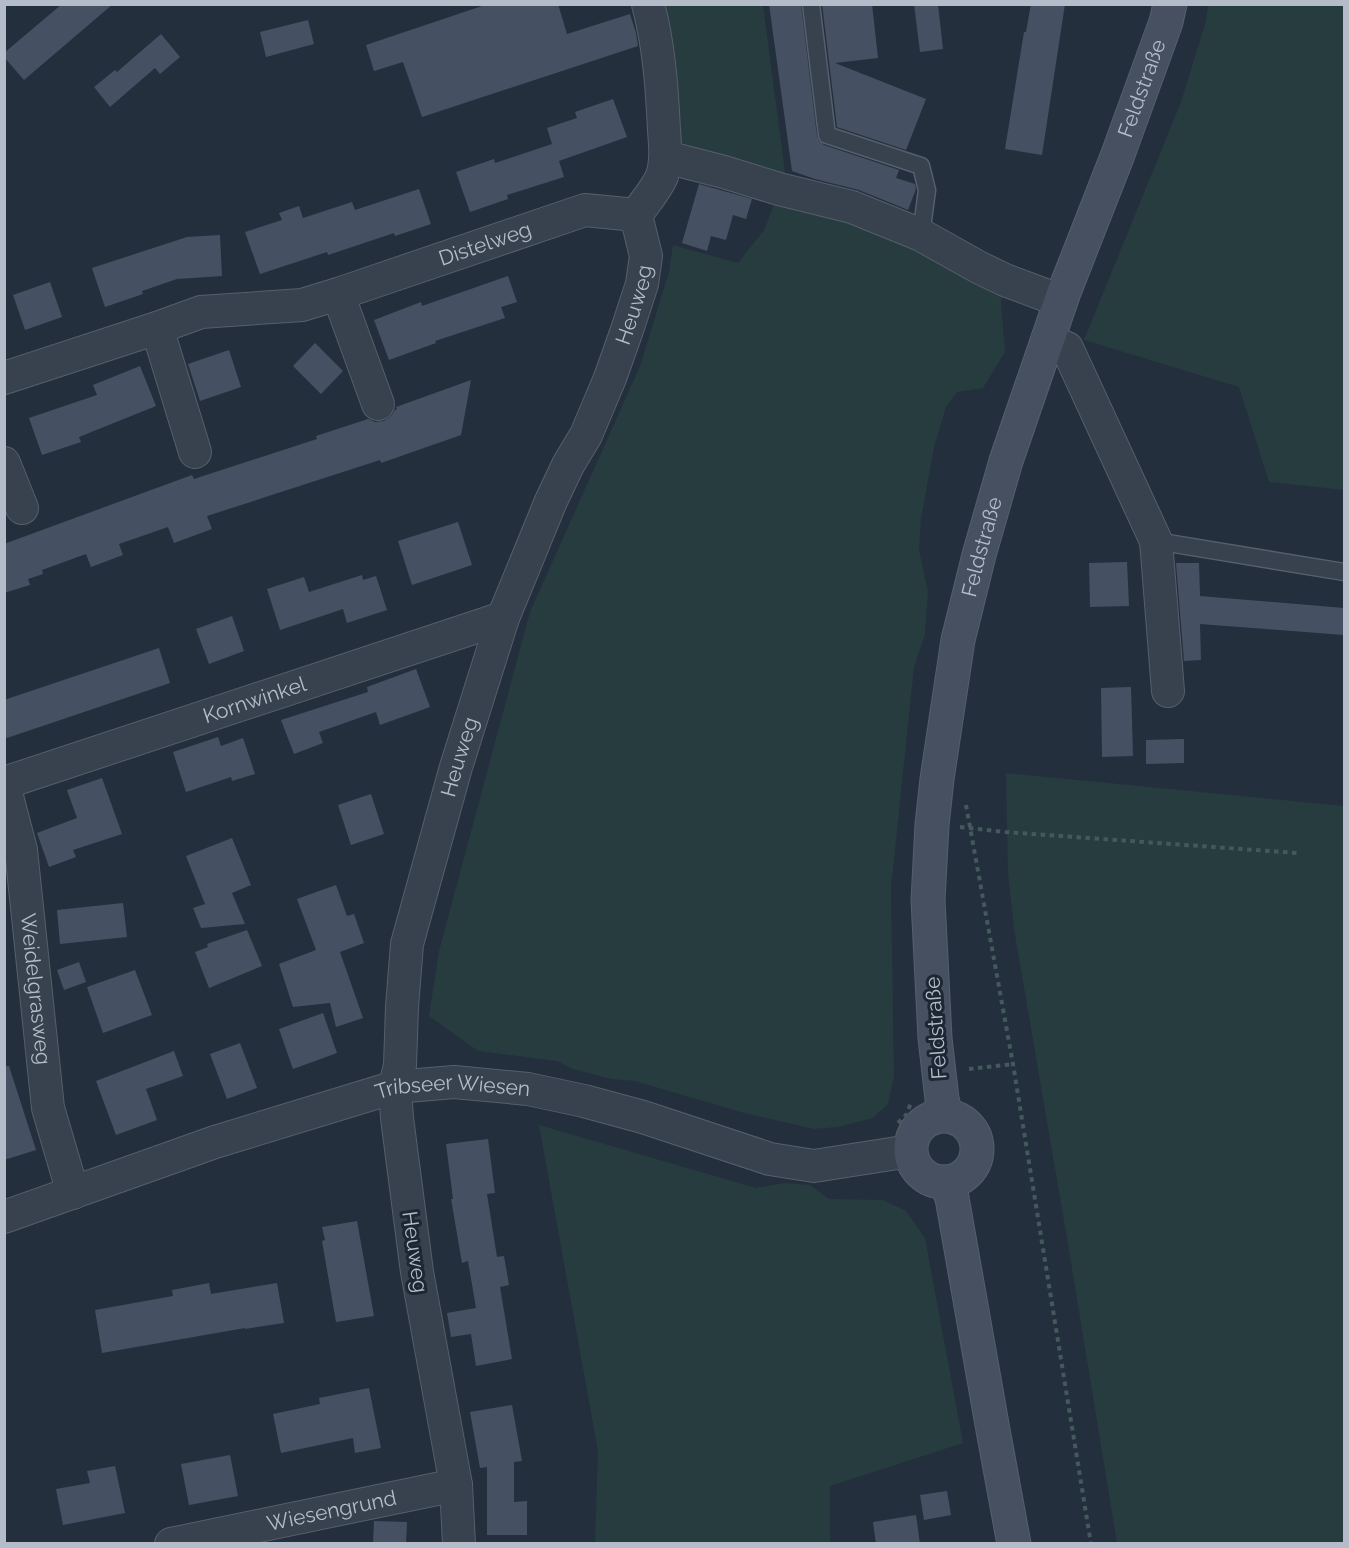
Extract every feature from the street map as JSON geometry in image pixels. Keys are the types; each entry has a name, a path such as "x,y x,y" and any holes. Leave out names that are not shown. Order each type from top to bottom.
{"main road":[{"name":"Feldstraße","path":"946,1115 935,1038 928,900 932,825 945,719 958,640 1006,461 1061,301 1166,22 1170,4"},
{"path":"946,1115 966,1124 973,1132 976,1154 967,1173 946,1182 926,1177 913,1162 910,1151 911,1140 916,1129 924,1121 934,1116 946,1115"},
{"path":"946,1182 952,1198 1014,1544"}],"street":[{"path":"636,214 654,191 662,174 666,157 656,45 648,4"},
{"path":"666,157 852,207 921,235 1005,280 1061,301"},
{"name":"Distelweg","path":"4,378 201,312 302,305 585,210 636,214"},
{"name":"Heuweg","path":"459,1544 456,1485 417,1272 397,1118 395,1087 400,1065 407,944 456,767 504,618 551,501 568,465 586,435 627,330 642,284 646,256 636,214"},
{"path":"338,294 378,404"},
{"path":"157,328 195,452"},
{"path":"1047,340 1067,348 1156,541 1168,690"},
{"path":"4,463 22,508"},
{"name":"Kornwinkel","path":"4,784 504,618"},
{"name":"Weidelgrasweg","path":"4,784 21,850 48,1108 73,1193"},
{"name":"Tribseer Wiesen","path":"4,1217 215,1142 395,1087 454,1082 528,1089 584,1101 643,1117 770,1159 814,1166 910,1151"},
{"name":"Wiesengrund","path":"171,1544 456,1485"}],"lane":[{"path":"810,4 827,135 921,166 927,190 921,235"},
{"path":"1156,541 1344,572"}],"path":[{"path":"932,825 1297,853"},
{"path":"969,827 1013,1064 1091,1544"}],"green space":[{"path":"662,5 763,5 786,180 689,152 685,144 677,142"},
{"path":"1208,5 1344,5 1344,490 1269,482 1239,387 1084,340 1181,102 1206,21"},
{"path":"777,197 927,250 1004,288 1001,303 1005,352 983,388 957,392 946,407 934,447 921,519 919,550 928,592 925,634 914,667 891,888 894,1076 888,1104 873,1118 838,1127 814,1129 744,1113 635,1081 611,1079 573,1069 557,1061 478,1051 429,1016 439,951 530,612 640,366 669,272 673,245 738,263 764,230"},
{"path":"1006,773 1344,806 1344,1543 1117,1543 1014,929 1008,872"},
{"path":"539,1125 756,1188 785,1183 810,1185 829,1199 883,1200 906,1211 925,1238 963,1443 830,1486 830,1543 595,1543 598,1451"}],"building":[{"path":"62,4 113,4 24,80 4,57 4,53"},
{"path":"488,4 558,4 567,34 630,14 638,46 422,117 403,62 374,71 366,45"},
{"path":"769,4 801,4 819,141 824,145 899,170 896,178 915,184 916,189 908,210 859,190 792,171"},
{"path":"822,4 872,4 878,58 835,63 926,99 906,150 837,127"},
{"path":"914,4 938,4 943,49 920,52"},
{"path":"1031,4 1065,4 1042,155 1005,149 1024,32 1026,32"},
{"path":"308,20 314,44 266,57 260,32"},
{"path":"161,34 180,57 160,74 155,68 110,107 94,87 115,70 117,72"},
{"path":"613,99 627,137 559,161 564,177 507,195 508,199 470,212 456,172 494,159 495,163 552,144 547,128 577,118 575,112"},
{"path":"699,184 752,199 746,219 733,215 726,240 711,236 707,251 682,243"},
{"path":"419,189 431,224 395,236 394,233 328,255 327,252 260,274 245,232 282,220 279,213 299,206 303,218 352,202 355,210"},
{"path":"220,235 222,276 177,279 105,307 92,268 187,237"},
{"path":"508,276 517,302 501,307 505,318 435,341 436,343 389,360 374,320 421,302 422,306"},
{"path":"50,282 62,317 25,330 13,295"},
{"path":"315,343 343,371 321,394 293,366"},
{"path":"229,350 241,387 200,401 188,364"},
{"path":"140,366 156,406 79,437 81,442 42,455 29,418 97,395 93,385"},
{"path":"471,380 461,435 381,463 380,460 207,516 212,529 174,543 168,527 119,544 123,555 91,567 86,554 42,570 43,574 28,579 30,585 4,593 4,544 192,475 194,479 317,439 316,436 368,419 375,422 384,421 397,409 396,407"},
{"path":"458,522 472,565 412,585 398,541"},
{"path":"1127,562 1129,606 1090,607 1089,563"},
{"path":"1176,563 1199,563 1200,596 1344,608 1344,635 1200,624 1201,660 1184,661"},
{"path":"362,575 363,580 376,576 387,610 347,623 343,609 280,630 267,589 304,577 309,592"},
{"path":"232,616 244,651 209,664 196,629"},
{"path":"159,648 170,683 4,739 4,700"},
{"path":"416,669 430,707 380,725 376,712 319,732 323,743 294,754 281,720 368,692 367,687"},
{"path":"1131,687 1133,756 1102,757 1101,688"},
{"path":"218,737 221,746 243,738 255,774 232,781 231,777 186,792 173,752"},
{"path":"1184,739 1184,763 1146,764 1146,740"},
{"path":"102,778 122,834 73,850 76,857 49,867 37,833 77,818 67,790"},
{"path":"371,794 384,834 351,845 338,805"},
{"path":"232,838 251,885 232,893 245,924 201,928 193,908 205,904 186,856"},
{"path":"336,885 347,916 354,914 364,943 340,952 363,1018 336,1027 330,1003 293,1007 279,964 316,950 297,899"},
{"path":"123,903 127,937 60,944 57,910"},
{"path":"247,930 262,966 209,988 195,952 208,947 207,944"},
{"path":"79,962 86,982 64,990 57,970"},
{"path":"135,970 152,1015 103,1033 87,987"},
{"path":"323,1013 337,1053 293,1069 279,1029"},
{"path":"240,1043 257,1088 227,1099 210,1054"},
{"path":"174,1051 183,1076 146,1089 157,1120 116,1135 96,1081"},
{"path":"4,1066 9,1066 36,1150 4,1160"},
{"path":"488,1139 495,1193 487,1194 497,1257 504,1256 509,1285 500,1287 512,1359 476,1366 471,1334 451,1337 447,1313 476,1308 468,1261 462,1263 451,1199 453,1199 446,1144"},
{"path":"357,1221 374,1316 336,1322 322,1241 325,1240 322,1227"},
{"path":"209,1283 211,1294 277,1283 284,1323 102,1353 95,1310 173,1296 172,1290"},
{"path":"369,1388 381,1448 355,1453 353,1438 281,1453 273,1414 320,1404 319,1398"},
{"path":"512,1405 522,1461 514,1462 514,1502 527,1501 527,1535 487,1535 487,1467 480,1468 470,1412"},
{"path":"230,1455 238,1496 189,1505 181,1464"},
{"path":"115,1466 125,1513 63,1525 56,1489 90,1483 87,1471"},
{"path":"947,1491 951,1515 924,1520 920,1495"},
{"path":"916,1515 920,1544 876,1544 873,1522"},
{"path":"374,1521 407,1522 406,1544 373,1544"}]}
